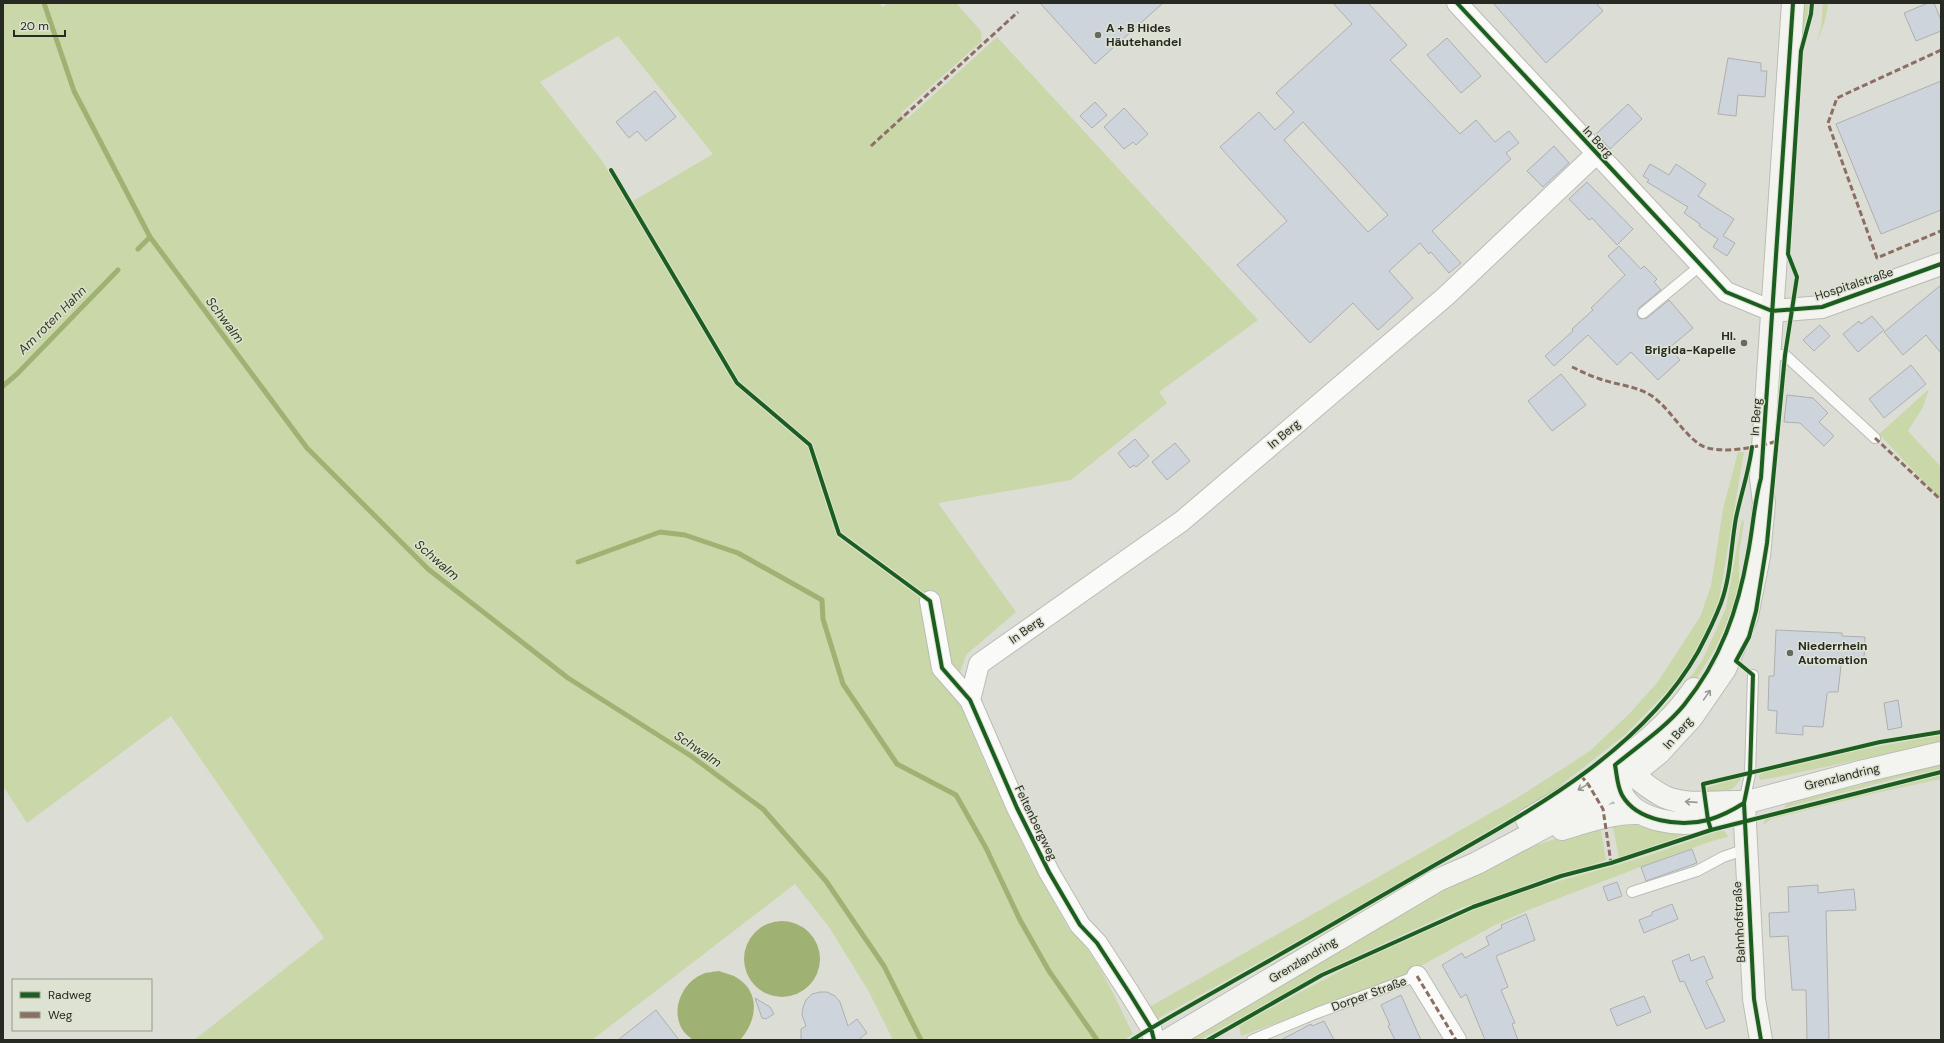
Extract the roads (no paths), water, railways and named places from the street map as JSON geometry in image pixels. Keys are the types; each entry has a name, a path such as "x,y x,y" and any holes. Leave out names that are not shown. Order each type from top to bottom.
{"main road":[{"name":"In Berg","path":"1622,775 1659,753 1692,717 1725,669 1739,639 1747,616 1759,556 1764,503 1761,478 1792,3"},
{"name":"Hospitalstraße","path":"1772,311 1822,307 1941,264"},
{"name":"Grenzlandring","path":"1438,880 1457,864 1588,784 1622,775 1675,800 1694,803 1744,802 1941,753"},
{"name":"Grenzlandring","path":"1622,775 1622,795 1630,805 1641,813 1666,821 1694,822 1708,820 1728,812 1744,802"},
{"name":"Grenzlandring","path":"1168,1040 1438,880 1477,863 1597,799 1622,775"},
{"name":"Bahnhofstraße","path":"1744,802 1754,999 1761,1040"},
{"path":"1513,844 1603,816 1641,813"}],"street":[{"name":"In Berg","path":"1457,3 1726,292 1772,311"},
{"name":"In Berg","path":"970,700 979,664 1182,521 1446,296 1596,154"},
{"name":"Feltenbergweg","path":"930,601 942,668 970,700 1017,808 1049,872 1080,925 1097,943 1130,994 1151,1028 1154,1040"},
{"name":"Dorper Straße","path":"1417,976 1456,1040"}],"lane":[{"path":"1643,313 1700,265"},
{"path":"1770,355 1785,355 1875,438"},
{"path":"1744,802 1750,774 1753,674"},
{"path":"1632,892 1697,871 1723,857 1746,849"},
{"name":"Dorper Straße","path":"1252,1040 1317,1013 1417,976"}],"waterway":[{"name":"Schwalm","path":"44,3 74,91 150,237 307,448 428,569 568,678 691,756 763,809 826,881 884,966 921,1040"},
{"name":"Am roten Hahn","path":"138,249 150,237"},
{"name":"Am roten Hahn","path":"3,386 17,374 118,270"},
{"path":"578,562 660,532 685,535 738,553 822,600 823,619 843,684 897,764 956,795 986,848 1020,920 1049,971 1097,1040"}],"place":[{"name":"A + B Hides Häutehandel","path":"1098,35"},
{"name":"Hl. Brigida-Kapelle","path":"1744,343"},
{"name":"Niederrhein Automation","path":"1790,653"}]}
